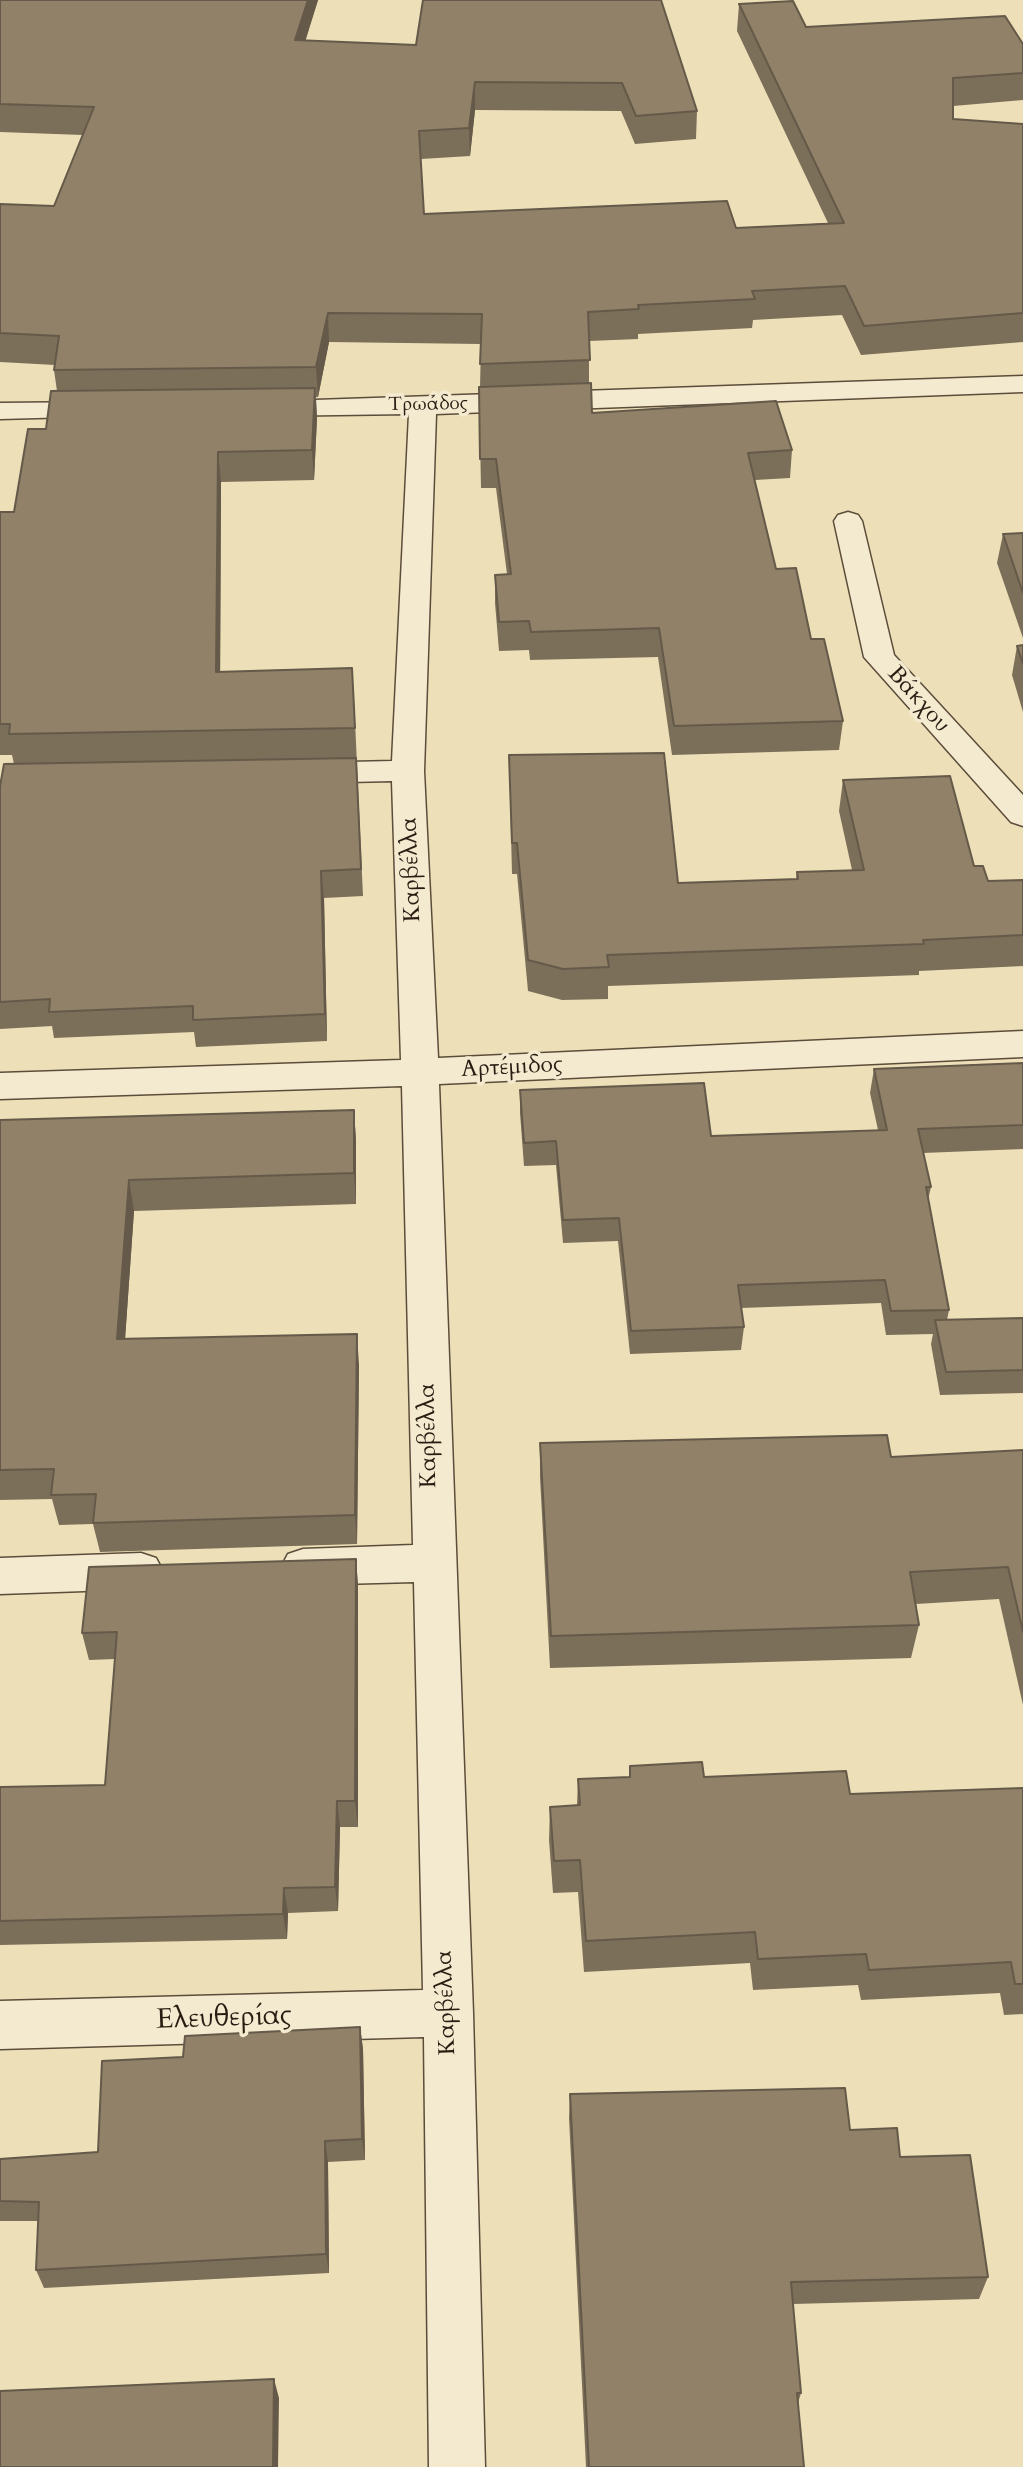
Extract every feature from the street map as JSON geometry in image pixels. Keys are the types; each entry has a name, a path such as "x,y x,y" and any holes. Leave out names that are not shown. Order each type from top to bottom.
{"street":[{"name":"Τρωάδος","path":"245,408 423,406 1023,384"},
{"name":"Καρβέλλα","path":"423,406 408,771 420,1072 448,2012 457,2467"},
{"path":"0,411 123,410"},
{"name":"Βάκχου","path":"848,521 879,657 1023,815"},
{"path":"272,774 408,771"},
{"name":"Αρτέμιδος","path":"0,1086 420,1072 1023,1044"},
{"path":"265,1568 433,1563"},
{"path":"0,1576 181,1570"},
{"name":"Ελευθερίας","path":"0,2025 448,2012"}],"building":[{"path":"0,0 308,0 295,40 416,45 423,0 661,0 697,111 636,116 622,83 475,82 469,128 419,131 424,214 727,201 736,228 844,223 739,4 793,1 806,27 1005,16 1023,44 1023,73 953,78 953,119 1023,124 1023,313 864,326 845,286 752,291 755,299 638,305 639,309 588,312 590,360 480,364 482,314 328,313 316,367 54,370 59,336 0,333 0,204 54,206 94,107 0,104"},
{"path":"591,383 592,413 776,401 792,450 748,453 776,569 796,568 811,639 824,639 843,721 674,726 659,628 531,632 529,621 499,622 495,575 511,574 496,459 480,459 479,387"},
{"path":"315,388 312,450 218,452 216,672 352,668 355,728 9,734 10,724 0,724 0,512 14,512 28,429 46,429 51,391"},
{"path":"1023,533 1023,593 1003,534"},
{"path":"1023,645 1023,664 1017,646"},
{"path":"664,753 678,883 798,879 797,872 864,870 843,780 950,776 974,866 983,866 988,881 1023,880 1023,935 923,940 924,944 607,955 609,967 563,969 528,960 517,843 512,843 509,755"},
{"path":"356,758 361,869 321,871 325,1014 193,1020 193,1006 49,1012 50,999 0,1002 0,786 4,764"},
{"path":"1023,1063 1023,1125 918,1129 931,1187 926,1187 949,1310 891,1311 885,1280 738,1285 744,1327 631,1331 619,1218 563,1220 556,1141 524,1143 520,1090 704,1083 711,1136 887,1130 874,1069"},
{"path":"354,1110 354,1173 129,1180 117,1339 357,1334 355,1515 93,1523 96,1494 51,1495 54,1469 0,1470 0,1120"},
{"path":"1023,1318 1023,1370 946,1372 935,1320"},
{"path":"887,1435 891,1457 1023,1450 1023,1632 1008,1567 910,1572 919,1625 551,1636 540,1443"},
{"path":"356,1559 355,1801 337,1801 335,1887 284,1888 283,1914 0,1921 0,1787 105,1785 117,1632 82,1633 89,1567"},
{"path":"702,1762 704,1777 846,1771 850,1794 1023,1788 1023,1984 1015,1984 1011,1962 869,1970 866,1954 758,1959 755,1932 586,1941 580,1860 554,1861 550,1807 580,1805 578,1779 630,1777 630,1766"},
{"path":"360,2027 362,2139 325,2141 326,2254 36,2270 39,2202 0,2201 0,2159 98,2152 102,2061 183,2057 185,2036"},
{"path":"845,2088 850,2130 897,2128 900,2157 970,2155 988,2277 791,2282 801,2393 797,2393 804,2467 589,2467 570,2094"},
{"path":"274,2379 273,2467 0,2467 0,2391"}]}
